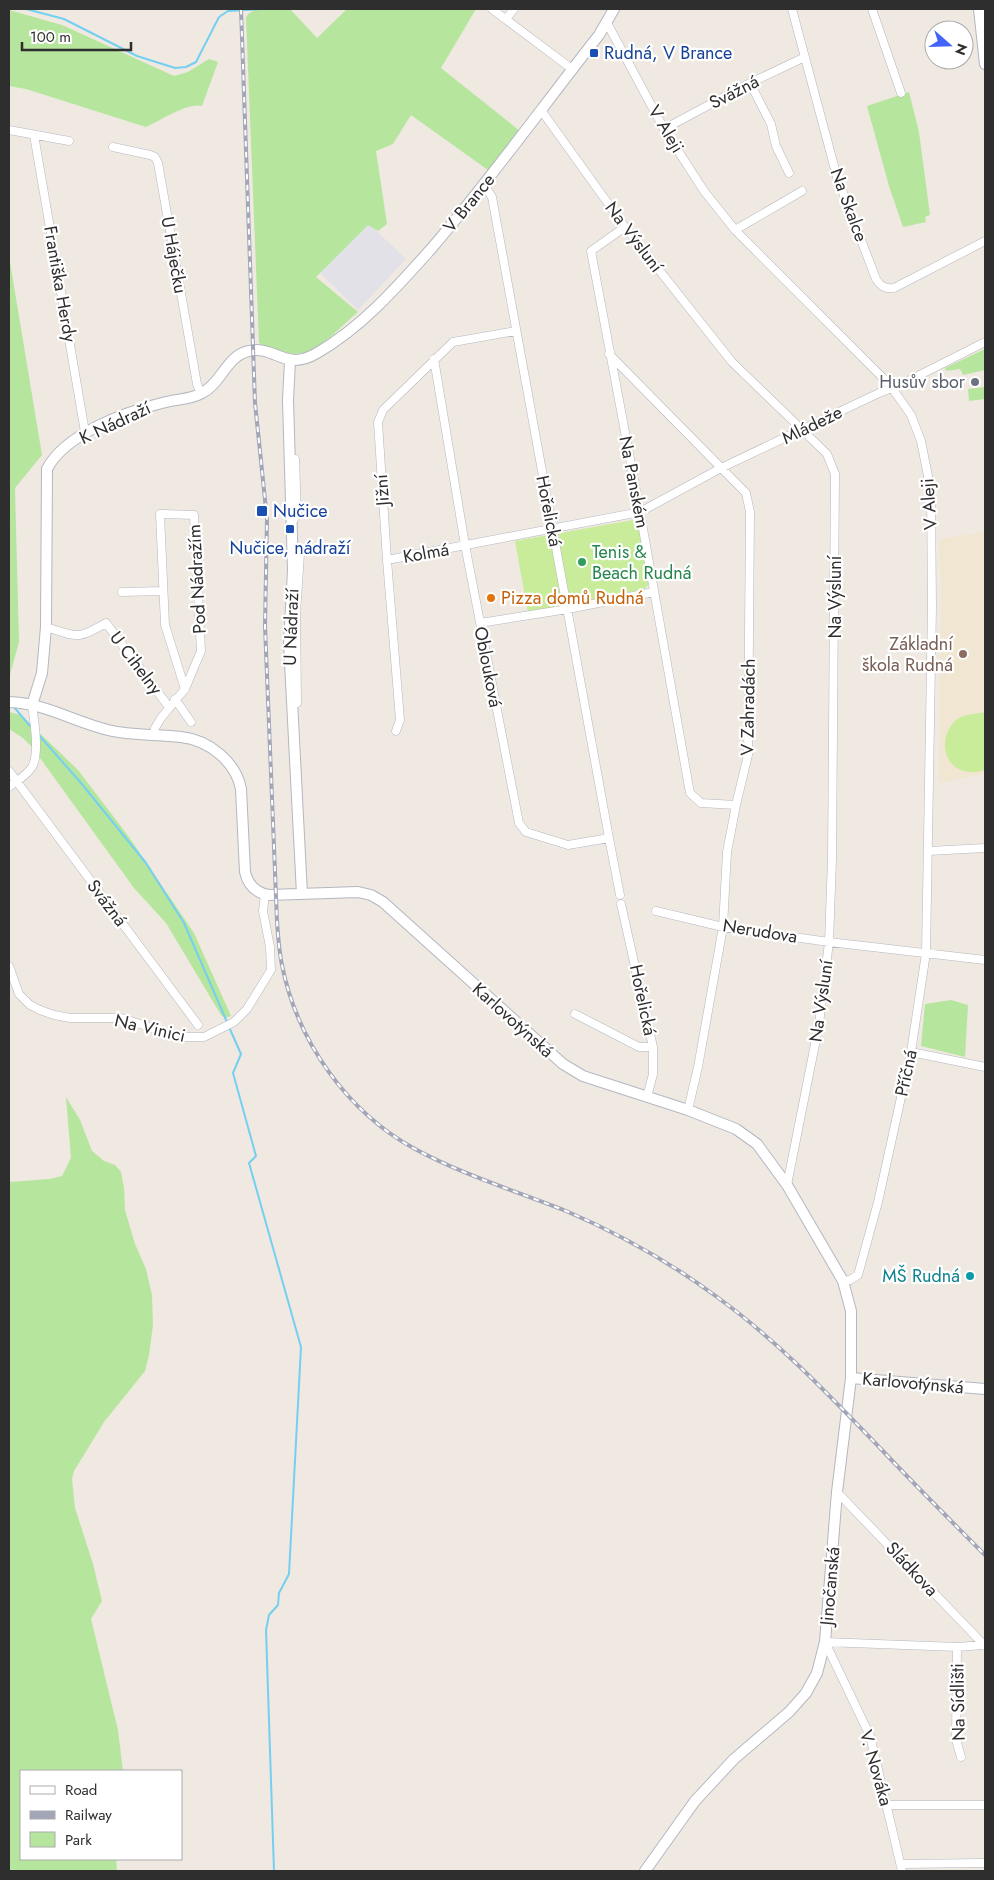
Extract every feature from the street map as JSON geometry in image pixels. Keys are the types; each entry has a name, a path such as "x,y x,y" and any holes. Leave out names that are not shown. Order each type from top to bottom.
{"street":[{"path":"492,9 572,70"},
{"path":"506,20 514,9"},
{"name":"V Brance","path":"290,361 315,355 355,327 421,261 484,186 607,23 614,9"},
{"name":"Na Skalce","path":"792,9 837,177 876,278 882,287 894,288 985,241"},
{"path":"872,9 901,93"},
{"path":"979,9 985,64"},
{"name":"V Aleji","path":"607,23 664,129 704,190 735,230 892,388 911,415 921,441 931,491 932,608 929,851"},
{"name":"Svážná","path":"664,129 750,83 805,57"},
{"path":"750,83 772,124 776,146 789,173"},
{"name":"Na Výsluní","path":"541,110 625,227 732,362 827,454 835,474 832,859 829,942 819,1024 788,1185"},
{"path":"9,130 69,141"},
{"name":"Františka Herdy","path":"34,135 85,432"},
{"name":"U Háječku","path":"114,147 150,155 155,157 158,163 197,384 202,394"},
{"name":"Hořelická","path":"484,186 492,197 609,838"},
{"path":"735,230 802,191"},
{"name":"Na Panském","path":"625,227 591,251 690,793 701,803 736,805"},
{"name":"Jižní","path":"396,731 400,720 378,422 383,410 453,342 516,331"},
{"name":"Mládeže","path":"552,528 640,512 721,468 985,342"},
{"path":"202,394 212,387 229,366 245,352 261,350 290,361"},
{"name":"V Zahradách","path":"609,354 746,493 750,512 748,755 736,805 728,852 723,926 698,1068 688,1110"},
{"name":"Oblouková","path":"434,359 465,545 519,823 526,832 568,845 609,838"},
{"name":"U Nádraží","path":"290,361 288,400 293,547 289,643 302,894"},
{"name":"K Nádraží","path":"32,704 42,673 46,627 48,470 52,460 59,452 85,432 146,407 202,394"},
{"name":"Pod Nádražím","path":"154,735 155,728 169,707 185,689 202,651 194,516 160,514 165,625 185,689"},
{"name":"Kolmá","path":"387,560 552,528"},
{"name":"Pod Nádražím","path":"122,592 163,591"},
{"path":"480,623 568,609 654,592"},
{"name":"U Cihelny","path":"46,627 75,636 86,634 106,623 169,707"},
{"path":"175,699 191,722"},
{"path":"9,702 32,704 110,731 184,737 206,745 220,754 231,764 238,776 241,789 246,877 255,890 265,894"},
{"path":"9,787 28,772 33,765 35,757 32,704"},
{"name":"Svážná","path":"9,771 198,1025"},
{"path":"609,838 620,895"},
{"path":"929,851 985,848"},
{"name":"Příčná","path":"842,1281 850,1280 858,1275 878,1202 911,1052 926,953 929,851"},
{"name":"Karlovotýnská","path":"265,894 358,892 371,895 383,902 563,1064 583,1076 688,1110 736,1128 757,1144 788,1185 842,1281 851,1312 851,1378 985,1389"},
{"name":"Na Vinici","path":"9,966 20,994 30,1005 40,1010 70,1018 121,1018 181,1037 204,1037 234,1022 248,1009 271,970 270,947 262,910 265,894"},
{"name":"Hořelická","path":"621,904 653,1047 653,1074 646,1097"},
{"name":"Nerudova","path":"656,911 723,926 829,942 985,960"},
{"path":"575,1014 639,1047 653,1047"},
{"path":"911,1052 985,1067"},
{"name":"Jinočanská","path":"645,1871 695,1801 734,1759 788,1712 806,1692 817,1672 825,1642 838,1492 851,1378"},
{"name":"Sládkova","path":"838,1492 984,1646"},
{"path":"825,1642 957,1647 984,1646"},
{"name":"V. Nováka","path":"825,1642 870,1736 902,1868"},
{"name":"Na Sídlišti","path":"957,1647 956,1740 961,1758"},
{"path":"886,1806 985,1805"},
{"path":"902,1868 985,1863"}],"shaded area":[{"path":"366,221 406,259 358,310 320,273"},
{"name":"Základní škola Rudná","path":"985,532 985,774 939,783 941,592 939,539"}],"green space":[{"path":"257,9 290,9 317,38 347,9 476,9 441,68 520,131 488,170 411,115 393,144 376,151 387,224 378,231 368,225 316,277 358,312 324,342 302,353 290,354 276,351 259,343 246,18 248,14"},
{"path":"9,10 62,25 174,76 188,72 209,59 218,62 202,106 182,109 146,127 26,89 9,86"},
{"path":"909,92 919,132 930,215 925,217 926,222 903,227 889,186 867,106"},
{"path":"9,256 42,455 15,488 19,642 9,678"},
{"path":"985,349 985,370 963,375 960,369 946,371 945,368"},
{"path":"985,387 985,399 969,401 968,389"},
{"name":"Tenis & Beach Rudná","path":"633,520 638,522 649,583 645,589 528,613 515,541"},
{"path":"9,712 21,715 78,770 129,837 194,933 231,1016 225,1018 221,1015 166,923 134,888 32,747 23,738 9,729"},
{"path":"985,712 985,770 972,772 960,770 953,765 945,750 947,732 959,718"},
{"path":"951,1000 968,1005 965,1057 921,1046 925,1004"},
{"path":"66,1097 80,1120 92,1151 104,1161 115,1165 121,1172 125,1210 135,1244 146,1269 152,1295 153,1325 145,1371 104,1422 74,1471 72,1479 75,1508 93,1564 102,1601 91,1619 118,1730 123,1770 20,1770 20,1860 116,1860 117,1871 9,1871 9,1182 50,1179 62,1176 71,1158"}],"waterway":[{"path":"26,9 64,19 137,56 175,68 186,67 196,62 219,17 228,11 263,9"},
{"path":"13,706 31,727"},
{"path":"38,734 81,783 146,863 184,923 227,1022"},
{"path":"229,1027 241,1054 233,1073 256,1156 249,1163 301,1347 289,1574 279,1593 278,1605 269,1615 266,1630 274,1871"}],"railway":[{"path":"241,9 255,403 267,519 265,626 277,921 282,965 289,993 300,1021 313,1047 347,1095 390,1134 452,1167 566,1211 625,1239 682,1272 739,1314 782,1350 822,1389 985,1555"}],"place":[{"name":"Rudná, V Brance","path":"594,53"},
{"name":"Husův sbor","path":"975,382"},
{"name":"Nučice","path":"262,511"},
{"name":"Nučice, nádraží","path":"290,529"},
{"name":"Tenis & Beach Rudná","path":"582,562"},
{"name":"Pizza domů Rudná","path":"491,598"},
{"name":"Základní škola Rudná","path":"963,654"},
{"name":"MŠ Rudná","path":"970,1276"}]}
